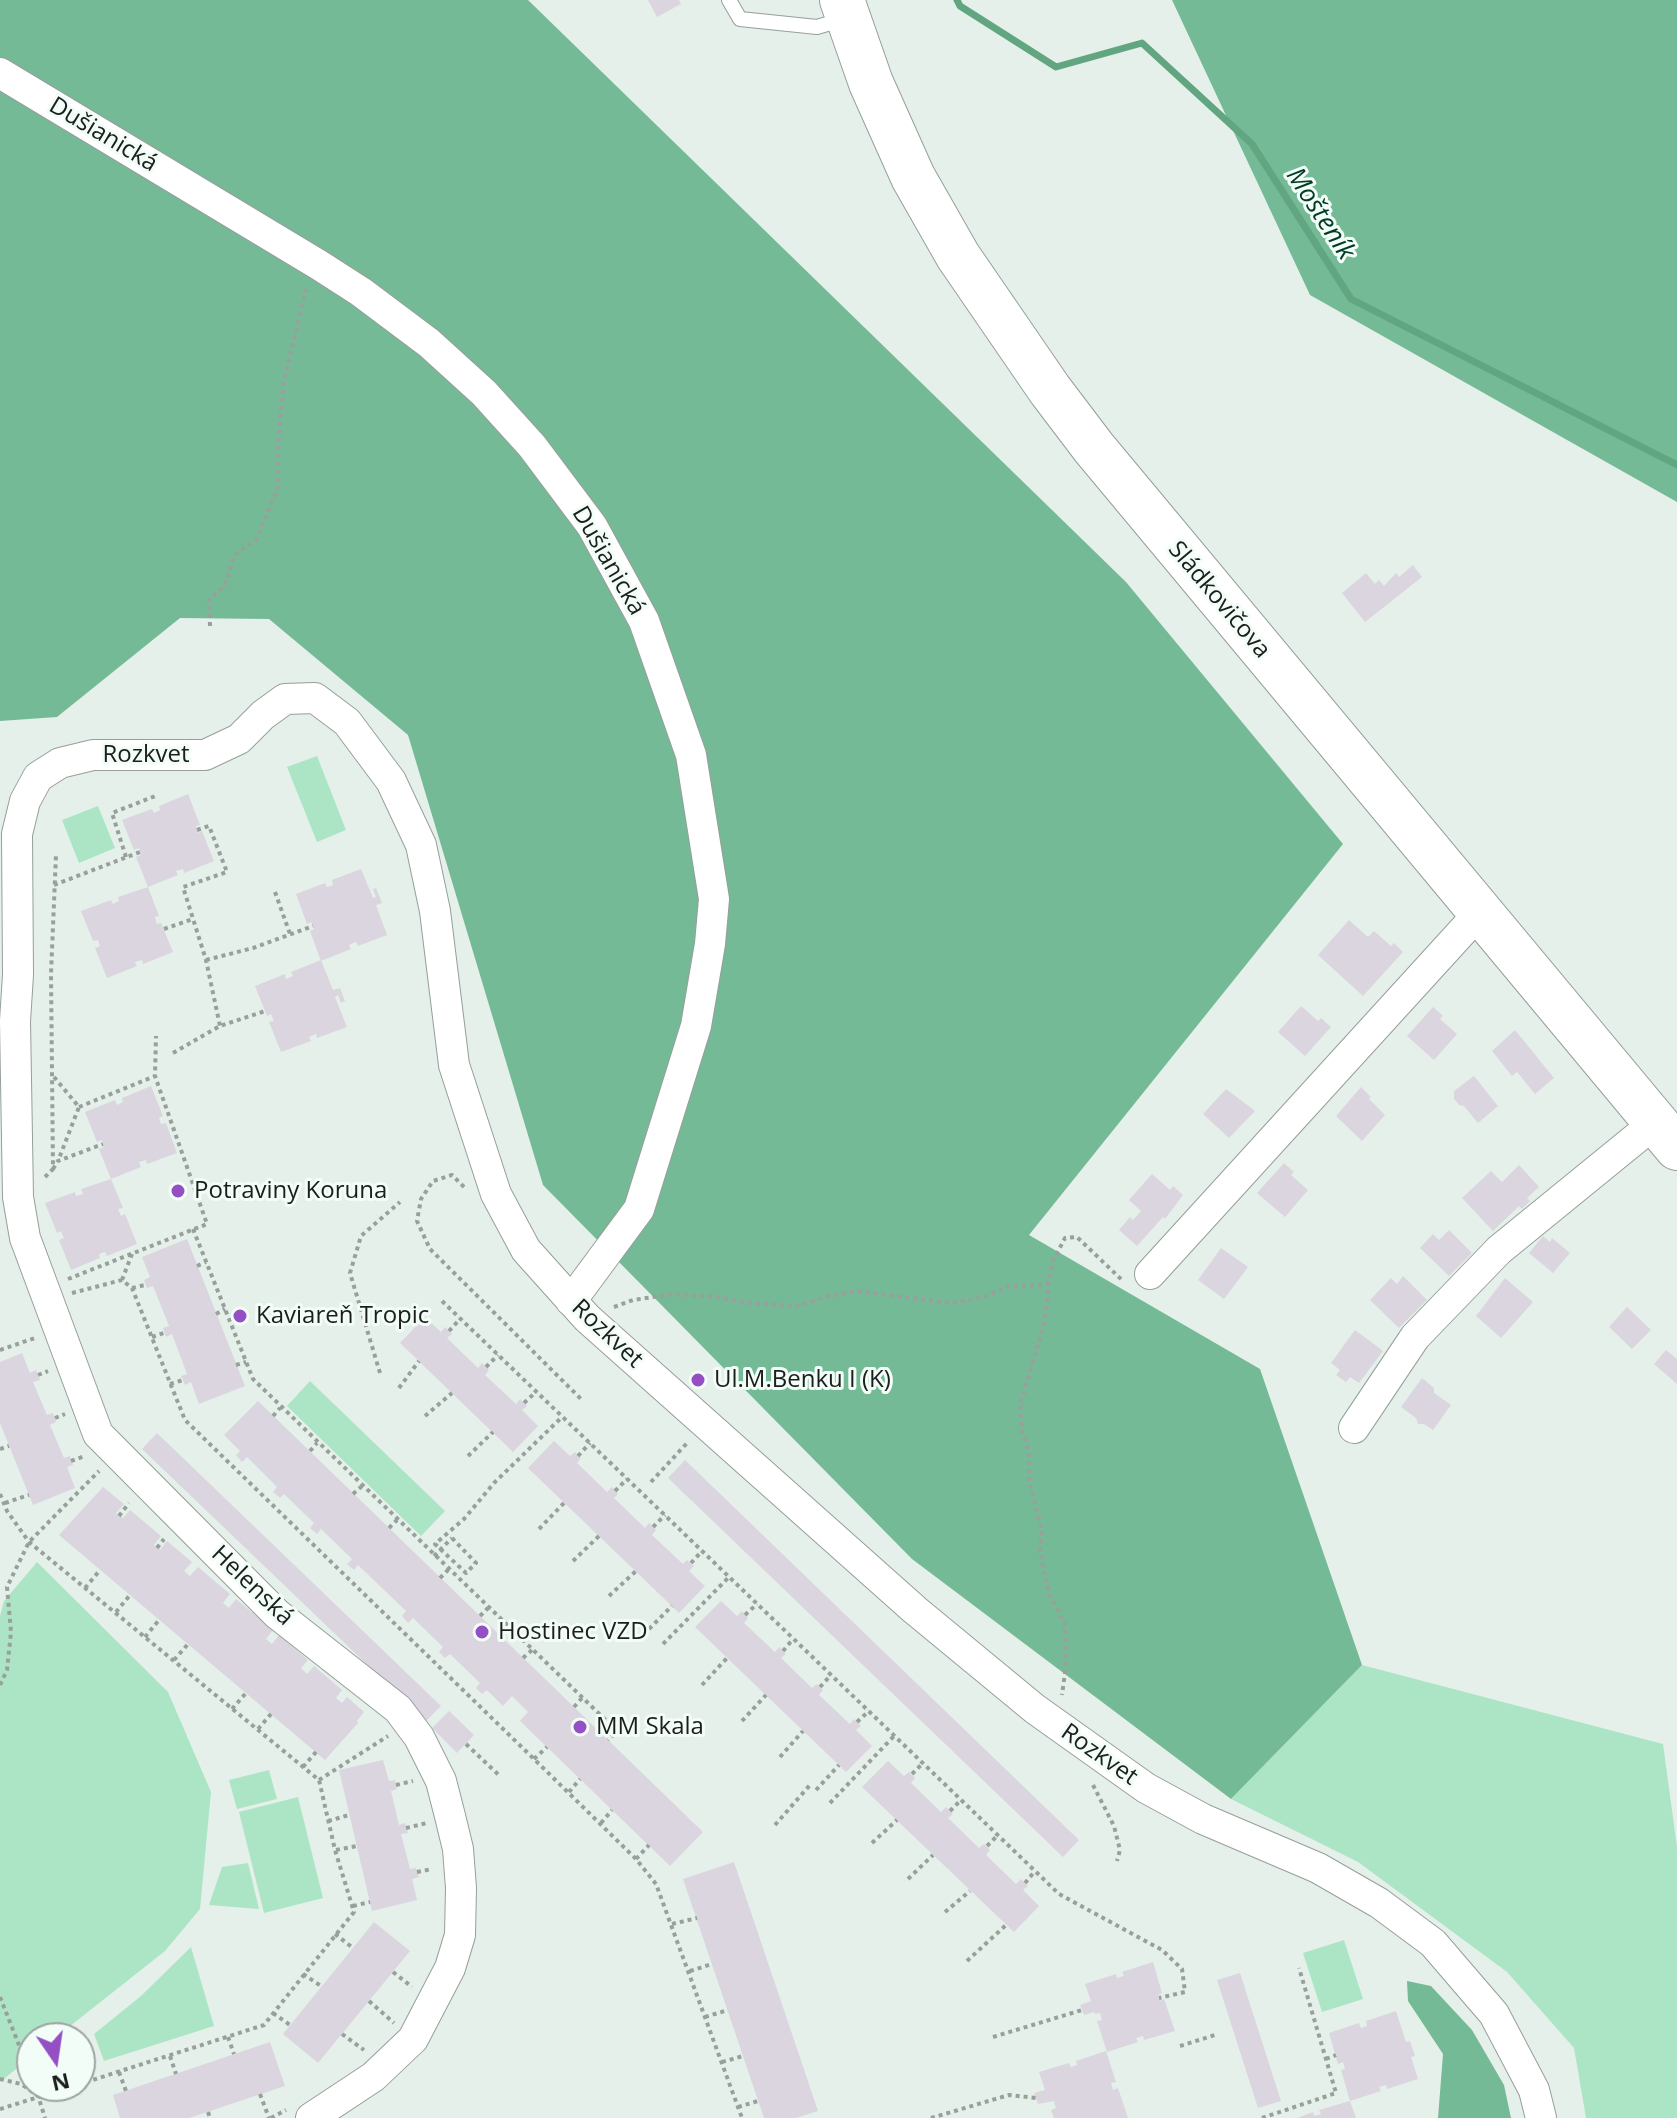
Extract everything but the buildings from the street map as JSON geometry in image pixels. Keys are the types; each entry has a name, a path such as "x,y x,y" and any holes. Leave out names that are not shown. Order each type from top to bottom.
{"main road":[{"name":"Sládkovičova","path":"845,9 871,83 913,177 958,256 1050,390 1103,460 1666,1135"}],"street":[{"name":"Dušianická","path":"0,73 319,265 429,343 484,393 532,446 592,526 644,621 691,755 714,899 710,944 696,1026 639,1209 579,1290"},
{"name":"Rozkvet","path":"17,989 17,834 25,801 38,777 60,763 93,755 205,755 239,739 285,699 315,698 347,722 391,781 421,845 435,911 454,1065 496,1194 526,1250 579,1290 587,1318 915,1610 1035,1709 1146,1788 1203,1819 1318,1868 1379,1903 1433,1943 1494,2014 1534,2090 1541,2118"},
{"path":"1150,1274 1480,912"},
{"name":"Helenská","path":"17,989 7,1024 20,1213 25,1238 98,1434 277,1614 398,1709 419,1737 441,1781 458,1849 461,1904 456,1953 413,2039 373,2077 303,2112"},
{"path":"1354,1428 1415,1337 1499,1250 1666,1135"}],"lane":[{"path":"729,0 740,19 817,27 845,9"}],"path":[{"path":"210,626 209,600 225,585 234,556 257,538 278,487 284,380 306,287 319,265"},
{"path":"126,857 112,813 158,795"},
{"path":"197,830 209,826 227,872 183,887 206,960 220,1026"},
{"path":"54,885 140,852"},
{"path":"53,1169 56,855"},
{"path":"275,892 290,934"},
{"path":"164,929 193,919"},
{"path":"206,960 313,926"},
{"path":"173,1053 220,1026 265,1011"},
{"path":"62,1281 207,1224 155,1076 156,1036"},
{"path":"52,1076 79,1107"},
{"path":"35,1185 58,1161 79,1107 155,1076"},
{"path":"58,1161 103,1144"},
{"path":"496,1194 472,1205 464,1185 452,1175 433,1181 421,1199 417,1221 430,1249 582,1400"},
{"path":"380,1373 350,1273 361,1236 400,1202"},
{"path":"193,1229 253,1379 617,1731 608,1740"},
{"path":"1061,1728 1060,1708 1066,1665 1065,1624 1048,1592 1040,1551 1042,1531 1029,1480 1029,1452 1022,1432 1020,1404 1044,1325 1053,1261 1065,1238 1077,1237 1122,1281 1135,1283 1150,1274"},
{"path":"0,1350 55,1315 122,1280 132,1254"},
{"path":"197,1266 206,1262"},
{"path":"122,1280 132,1288 185,1420 636,1859 656,1884 742,2118"},
{"path":"612,1308 633,1300 674,1294 798,1306 857,1291 950,1303 981,1298 1011,1286 1049,1282"},
{"path":"132,1288 145,1285"},
{"path":"579,1290 623,1317"},
{"path":"442,1301 1059,1894 1081,1909 1162,1950 1182,1969 1185,1992 1159,1998"},
{"path":"216,1314 225,1309"},
{"path":"449,1331 460,1319"},
{"path":"151,1337 164,1333"},
{"path":"486,1367 498,1355"},
{"path":"399,1388 419,1361"},
{"path":"236,1365 246,1362"},
{"path":"169,1385 183,1380"},
{"path":"524,1403 536,1392"},
{"path":"425,1416 452,1393"},
{"path":"273,1416 280,1408"},
{"path":"434,1556 452,1538 476,1563 466,1573 435,1544 464,1519 494,1483 562,1417"},
{"path":"468,1456 493,1432"},
{"path":"651,1482 689,1441"},
{"path":"310,1451 317,1443"},
{"path":"578,1456 590,1443"},
{"path":"0,1449 9,1446"},
{"path":"71,1461 87,1455 89,1460"},
{"path":"232,1465 239,1459"},
{"path":"0,1685 7,1670 11,1632 7,1587 29,1542 100,1470"},
{"path":"615,1491 627,1479"},
{"path":"353,1494 362,1486"},
{"path":"0,1494 29,1542 319,1780 335,1850 354,1912 264,2025 96,2079"},
{"path":"4,1503 29,1495"},
{"path":"270,1503 276,1495"},
{"path":"119,1516 134,1499"},
{"path":"539,1529 564,1503"},
{"path":"653,1527 665,1515"},
{"path":"389,1528 397,1520"},
{"path":"306,1538 313,1531"},
{"path":"573,1561 599,1536"},
{"path":"691,1563 702,1551"},
{"path":"344,1573 350,1567"},
{"path":"85,1588 100,1570"},
{"path":"440,1578 448,1570"},
{"path":"609,1596 636,1571"},
{"path":"663,1644 729,1577"},
{"path":"116,1612 130,1595"},
{"path":"745,1615 757,1604"},
{"path":"649,1629 672,1606"},
{"path":"480,1616 488,1608"},
{"path":"399,1626 405,1619"},
{"path":"145,1637 159,1620"},
{"path":"783,1651 793,1639"},
{"path":"174,1660 188,1644"},
{"path":"523,1658 532,1650"},
{"path":"437,1665 442,1655"},
{"path":"702,1685 727,1658"},
{"path":"820,1687 831,1675"},
{"path":"471,1698 479,1691"},
{"path":"232,1709 246,1693"},
{"path":"742,1721 766,1695"},
{"path":"574,1707 582,1698"},
{"path":"857,1722 869,1711"},
{"path":"258,1729 271,1714"},
{"path":"319,1780 396,1730"},
{"path":"780,1757 803,1731"},
{"path":"830,1803 894,1736"},
{"path":"466,1744 501,1777"},
{"path":"534,1759 547,1747"},
{"path":"303,1767 316,1752"},
{"path":"912,1774 923,1763"},
{"path":"816,1790 839,1765"},
{"path":"1087,1774 1114,1826 1120,1850 1117,1861"},
{"path":"568,1793 580,1779"},
{"path":"775,1825 810,1785"},
{"path":"950,1811 961,1800"},
{"path":"600,1824 612,1810"},
{"path":"328,1821 349,1815"},
{"path":"872,1843 897,1820"},
{"path":"406,1828 437,1821"},
{"path":"987,1846 998,1835"},
{"path":"636,1859 649,1845"},
{"path":"335,1850 357,1846"},
{"path":"908,1879 933,1855"},
{"path":"1025,1883 1035,1871"},
{"path":"945,1912 970,1891"},
{"path":"352,1906 370,1902"},
{"path":"672,1924 697,1918"},
{"path":"967,1961 1006,1925"},
{"path":"335,1934 353,1948"},
{"path":"690,1971 712,1964"},
{"path":"1262,2118 1336,2093 1299,1968"},
{"path":"393,1972 420,1993"},
{"path":"303,1974 321,1986"},
{"path":"0,1997 16,2038"},
{"path":"369,2001 399,2027"},
{"path":"705,2017 728,2010"},
{"path":"993,2037 1082,2010"},
{"path":"273,2013 290,2025"},
{"path":"342,2034 372,2056"},
{"path":"1180,2046 1215,2035"},
{"path":"228,2037 234,2054"},
{"path":"1326,2059 1336,2055"},
{"path":"170,2056 176,2074"},
{"path":"722,2062 743,2056"},
{"path":"119,2072 126,2091"},
{"path":"260,2094 270,2118 303,2112"},
{"path":"931,2118 1009,2095 1036,2098"},
{"path":"738,2107 758,2101"},
{"path":"0,2109 23,2102"},
{"path":"208,2112 210,2118"}],"green space":[{"path":"0,0 528,0 1126,582 1343,844 1029,1235 1260,1369 1362,1665 1231,1799 912,1559 543,1185 408,735 269,619 180,618 57,717 0,721"},
{"path":"1172,0 1677,0 1677,502 1310,295"},
{"path":"317,756 346,830 317,842 287,767"},
{"path":"98,806 115,848 79,863 62,820"},
{"path":"310,1381 445,1511 421,1536 287,1406"},
{"path":"37,1562 168,1692 211,1792 200,1909 165,1951 75,2022 16,2022 16,2069 0,2082 0,1616 4,1601"},
{"path":"1362,1665 1663,1744 1677,1847 1677,2118 1586,2118 1574,2048 1507,1972 1358,1862 1231,1799"},
{"path":"269,1770 277,1799 237,1809 229,1780"},
{"path":"298,1797 323,1898 264,1913 239,1812"},
{"path":"248,1863 259,1909 209,1905 222,1867"},
{"path":"1344,1940 1363,1999 1322,2012 1303,1953"},
{"path":"191,1947 214,2026 104,2061 96,2032 141,1996"},
{"path":"1407,1981 1431,1986 1472,2030 1504,2085 1511,2118 1438,2118 1443,2054 1408,2001"}],"waterway":[{"name":"Mošteník","path":"957,0 960,6 1056,67 1142,43 1252,144 1351,299 1677,465"}],"place":[{"name":"Potraviny Koruna","path":"178,1191"},
{"name":"Kaviareň Tropic","path":"240,1316"},
{"name":"Ul.M.Benku I (K)","path":"698,1380"},
{"name":"Hostinec VZD","path":"482,1632"},
{"name":"MM Skala","path":"580,1727"}]}
